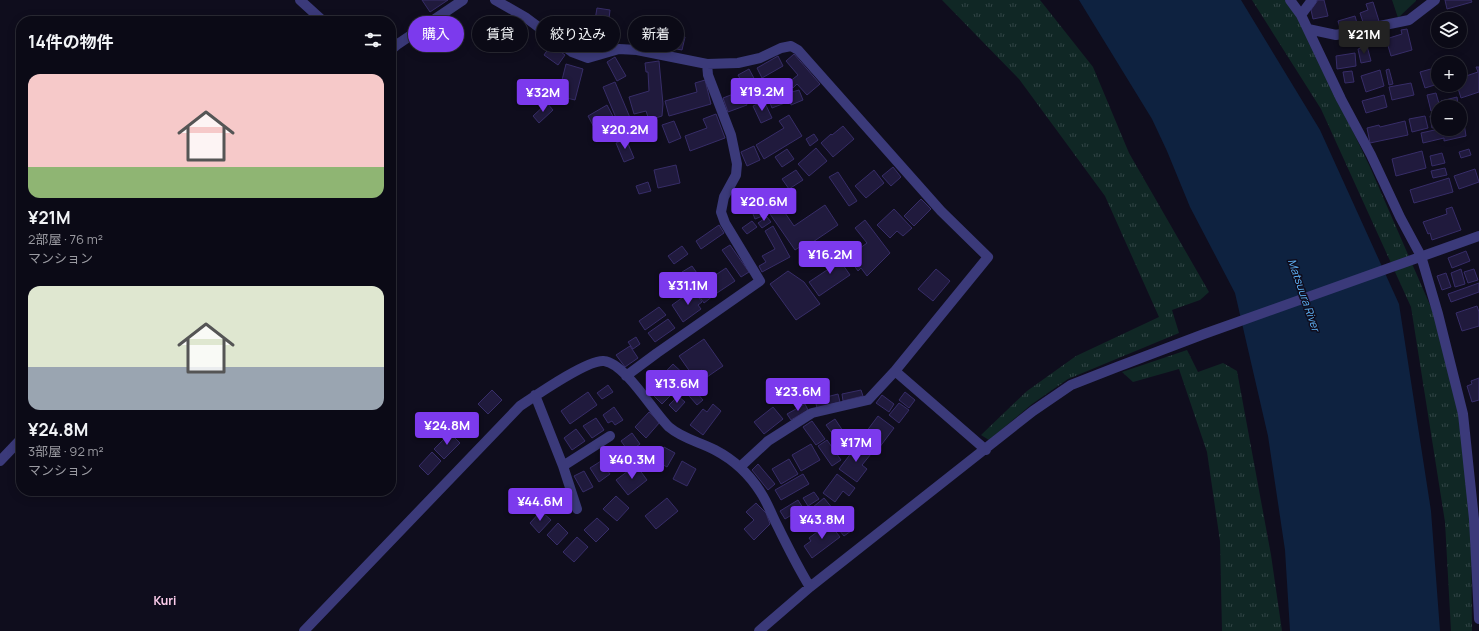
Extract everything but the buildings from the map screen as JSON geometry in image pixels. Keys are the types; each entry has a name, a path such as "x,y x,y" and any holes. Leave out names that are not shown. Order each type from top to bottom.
{"street":[{"path":"300,0 318,16"},
{"path":"396,46 463,0"},
{"path":"495,0 525,17 572,52 588,58 619,49 707,64 738,63 760,58 781,48 791,46 798,50 936,206 988,257 895,371 868,400 812,413 768,441 740,467"},
{"path":"1290,0 1301,15 1341,99 1371,154 1400,217 1438,314 1463,414 1474,520 1479,619"},
{"path":"1301,15 1312,0"},
{"path":"1308,29 1336,35 1409,20 1435,0"},
{"path":"626,376 760,281 725,223 721,212 724,197 736,175 737,164 731,135 708,75 707,64"},
{"path":"759,631 810,587 986,450 1033,411 1071,385 1204,334 1479,236"},
{"path":"304,631 520,406 535,395 599,360 613,364 626,376 669,427 688,440 715,450 740,467 761,493 796,565 810,587"},
{"path":"895,371 986,450"},
{"path":"535,395 563,466 577,509"},
{"path":"563,466 610,436"},
{"path":"0,461 16,444"}],"green space":[{"path":"942,0 1040,0 1093,67 1129,153 1209,292 1200,300 1172,310 1179,333 1068,379 1032,404 989,440 981,435 1027,391 1076,356 1159,317 1105,196 1019,79"},
{"path":"1252,0 1285,0 1298,17 1370,167 1433,312 1460,416 1471,520 1472,631 1451,631 1445,522 1411,307 1321,109"},
{"path":"1392,0 1416,0 1416,1 1398,18"},
{"path":"1187,350 1198,372 1223,363 1237,371 1271,555 1282,631 1222,631 1220,541 1207,452 1179,369 1133,382 1122,372"}],"water":[{"name":"Matsuura River","path":"1079,0 1241,0 1320,130 1399,304 1431,511 1440,631 1290,631 1285,550 1268,436 1235,293 1190,207 1152,119"}],"district":[{"name":"Kuri","path":"165,601"}]}
